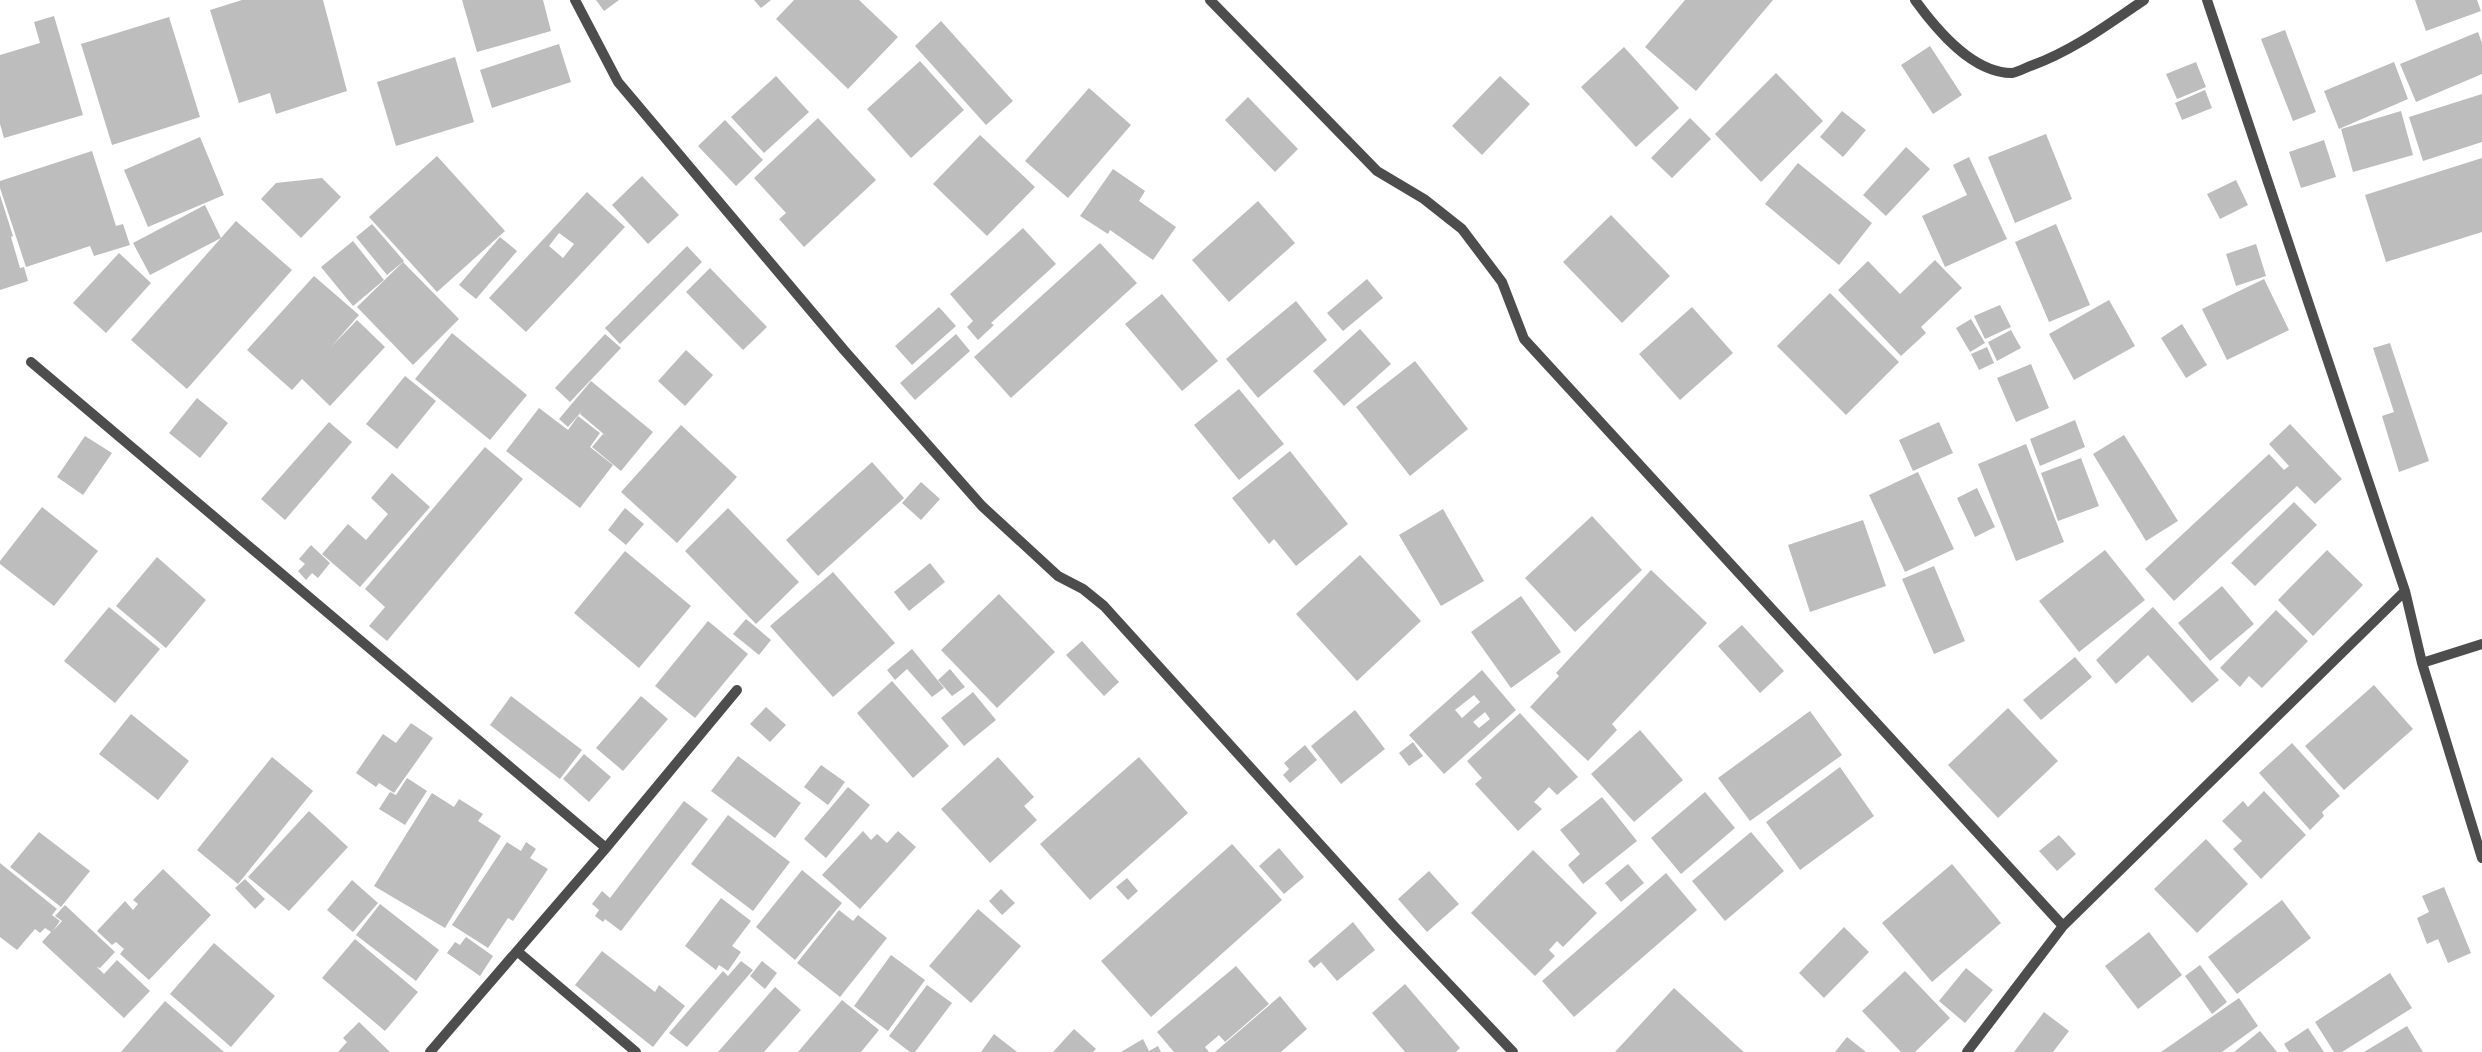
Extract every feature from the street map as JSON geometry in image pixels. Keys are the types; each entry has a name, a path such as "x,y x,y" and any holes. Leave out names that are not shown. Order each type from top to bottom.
{"street":[{"path":"575,0 618,82 844,350 982,506 1058,576 1083,589 1104,606 1394,926 1513,1052"},
{"path":"1210,0 1377,171 1424,199 1462,229 1502,282 1524,339 2063,926"},
{"path":"1915,0 1958,48 1984,67 2013,73 2061,54 2144,0"},
{"path":"2207,0 2405,591 2422,663 2482,858"},
{"path":"32,362 606,848"},
{"path":"1967,1052 2063,926 2405,591"},
{"path":"2422,663 2482,644"},
{"path":"430,1052 606,848 737,690"},
{"path":"517,951 636,1052"}],"building":[{"path":"242,0 323,0 347,91 276,114 270,93 239,103 210,10"},
{"path":"462,0 543,0 551,31 477,52"},
{"path":"596,0 619,0 604,11"},
{"path":"754,0 771,0 761,8"},
{"path":"794,0 859,0 898,37 848,89 776,19"},
{"path":"1685,0 1773,0 1696,91 1645,47"},
{"path":"2415,0 2477,0 2481,11 2426,31"},
{"path":"54,16 83,115 4,138 0,124 0,55 40,43 34,22"},
{"path":"169,17 200,117 112,145 81,44"},
{"path":"941,21 1013,101 986,125 915,46"},
{"path":"2285,30 2316,112 2293,121 2261,39"},
{"path":"2478,32 2482,43 2482,74 2416,102 2400,64"},
{"path":"559,44 571,82 492,108 480,70"},
{"path":"1930,46 1962,95 1933,114 1901,65"},
{"path":"1624,47 1679,108 1636,147 1581,87"},
{"path":"455,57 474,122 396,146 377,82"},
{"path":"920,61 964,110 911,158 867,109"},
{"path":"2196,62 2206,87 2177,99 2166,74"},
{"path":"2394,62 2408,99 2339,129 2324,91"},
{"path":"1776,73 1823,121 1761,182 1715,134"},
{"path":"776,76 809,112 764,153 731,117"},
{"path":"1500,76 1530,104 1482,155 1452,126"},
{"path":"1089,88 1131,125 1068,198 1025,161"},
{"path":"2205,90 2212,108 2182,120 2175,103"},
{"path":"2482,94 2482,142 2423,161 2409,117"},
{"path":"1248,97 1298,149 1275,172 1225,120"},
{"path":"1842,111 1866,130 1843,157 1820,137"},
{"path":"2401,111 2413,155 2353,172 2341,129"},
{"path":"818,118 876,180 804,247 779,219 786,213 754,178"},
{"path":"1690,118 1711,139 1672,178 1651,158"},
{"path":"725,120 763,160 736,186 698,146"},
{"path":"2046,134 2072,199 2015,223 1988,157"},
{"path":"980,135 1035,187 987,236 933,184"},
{"path":"200,137 224,195 148,227 124,170"},
{"path":"2324,140 2336,177 2301,188 2289,152"},
{"path":"1906,147 1930,169 1886,216 1863,195"},
{"path":"92,151 116,226 123,224 130,245 94,256 90,246 26,267 0,188 0,181"},
{"path":"437,156 505,231 437,292 369,217"},
{"path":"1969,157 2007,239 1945,267 1922,216 1967,195 1953,165"},
{"path":"2482,158 2482,232 2386,262 2365,195"},
{"path":"1798,163 1872,223 1839,265 1765,204"},
{"path":"1113,169 1145,191 1139,201 1176,227 1153,260 1110,230 1108,234 1080,216"},
{"path":"642,176 679,215 648,244 612,205"},
{"path":"322,178 341,197 301,238 261,199 276,183"},
{"path":"2236,180 2248,205 2220,219 2207,194"},
{"path":"587,192 625,227 526,332 489,298","holes":["559,233 574,244 563,258 549,246"]},
{"path":"0,195 20,268 24,267 28,281 0,290"},
{"path":"1258,201 1295,243 1229,302 1192,260"},
{"path":"205,205 221,238 150,275 133,243"},
{"path":"1611,215 1670,276 1622,323 1563,262"},
{"path":"236,221 292,270 187,389 131,340"},
{"path":"372,224 404,261 387,275 356,237"},
{"path":"2056,224 2090,305 2049,322 2015,242"},
{"path":"1023,228 1056,264 991,323 994,325 978,340 967,327 973,321 950,294"},
{"path":"500,237 517,251 476,299 459,285"},
{"path":"353,241 384,280 353,306 321,267"},
{"path":"1100,243 1137,283 1011,398 974,357"},
{"path":"2256,244 2266,276 2236,286 2226,254"},
{"path":"687,246 702,262 620,344 605,328"},
{"path":"119,253 151,283 106,333 73,303"},
{"path":"1935,260 1962,288 1921,327 1926,333 1901,356 1838,290 1868,261 1900,294"},
{"path":"403,262 459,319 413,365 357,307"},
{"path":"710,268 767,327 743,350 686,292"},
{"path":"314,276 359,315 331,347 357,320 385,347 330,406 302,379 292,390 247,350"},
{"path":"1367,279 1383,298 1343,331 1327,313"},
{"path":"2264,279 2289,330 2227,360 2202,309"},
{"path":"1830,293 1899,362 1846,415 1777,346"},
{"path":"1162,294 1218,361 1182,391 1125,324"},
{"path":"2109,300 2135,346 2074,380 2049,334"},
{"path":"1296,301 1327,340 1258,398 1226,359"},
{"path":"2000,305 2011,327 1985,339 1974,316"},
{"path":"939,307 956,326 912,365 895,346"},
{"path":"1692,307 1733,353 1680,400 1639,354"},
{"path":"1971,319 1985,343 1970,352 1956,328"},
{"path":"2182,324 2207,365 2186,378 2161,338"},
{"path":"1360,329 1391,364 1344,406 1313,371"},
{"path":"2011,330 2021,348 1997,361 1988,342"},
{"path":"452,333 527,395 490,440 415,379"},
{"path":"605,334 621,348 570,402 555,388"},
{"path":"956,334 970,351 915,400 900,383"},
{"path":"2390,343 2429,461 2399,472 2382,416 2394,412 2373,348"},
{"path":"1987,347 1994,363 1979,370 1971,354"},
{"path":"686,350 713,375 685,406 658,381"},
{"path":"1415,361 1468,429 1410,476 1356,407"},
{"path":"2031,364 2049,408 2016,422 1997,378"},
{"path":"405,376 436,401 397,449 366,424"},
{"path":"591,381 653,432 621,471 592,447 603,434 606,436 580,414 582,411 568,427 559,419"},
{"path":"1239,389 1284,444 1239,480 1194,425"},
{"path":"197,398 228,423 200,458 169,433"},
{"path":"539,408 568,430 578,416 600,433 590,447 613,465 580,508 506,451"},
{"path":"2075,420 2085,447 2040,466 2030,439"},
{"path":"329,422 352,442 285,520 261,499"},
{"path":"1939,422 1953,453 1913,471 1899,440"},
{"path":"2290,424 2342,479 2315,504 2297,486 2174,601 2145,569 2269,454 2284,470 2289,466 2269,444"},
{"path":"681,425 737,477 677,543 621,492"},
{"path":"2124,435 2178,521 2146,541 2093,454"},
{"path":"85,436 112,453 83,495 57,477"},
{"path":"2026,444 2064,542 2016,561 1978,464"},
{"path":"485,447 523,479 387,641 369,626 385,607 365,589"},
{"path":"1290,451 1348,524 1296,566 1274,539 1269,544 1232,498"},
{"path":"2081,458 2099,506 2058,521 2041,473"},
{"path":"872,462 904,498 818,576 786,540"},
{"path":"1918,472 1954,549 1905,572 1869,495"},
{"path":"392,473 430,507 360,587 322,554 348,524 366,540 388,514 371,498"},
{"path":"921,482 940,499 921,520 902,503"},
{"path":"1977,488 1995,527 1975,537 1957,498"},
{"path":"2294,502 2317,525 2255,586 2231,563"},
{"path":"42,507 98,551 54,606 0,564"},
{"path":"625,508 644,524 626,545 608,530"},
{"path":"728,508 799,582 756,624 685,551"},
{"path":"1443,509 1484,581 1441,606 1399,535"},
{"path":"1592,516 1642,570 1575,632 1525,578"},
{"path":"1863,520 1886,586 1810,612 1788,545"},
{"path":"311,545 330,563 318,578 312,573 306,580 298,571 305,564 299,559"},
{"path":"2105,550 2145,600 2079,652 2039,601"},
{"path":"2327,550 2363,585 2313,636 2278,600"},
{"path":"625,551 691,606 639,668 574,613"},
{"path":"1360,555 1421,621 1357,681 1296,614"},
{"path":"157,557 206,600 166,648 116,606"},
{"path":"930,563 945,582 909,611 894,592"},
{"path":"1934,566 1965,641 1934,654 1902,579"},
{"path":"1651,570 1707,623 1612,724 1617,730 1588,761 1530,707 1559,676 1556,673"},
{"path":"833,572 895,643 833,697 770,626"},
{"path":"2222,586 2254,624 2210,661 2178,623"},
{"path":"999,594 1055,652 997,708 941,650"},
{"path":"1521,596 1561,652 1511,688 1471,632"},
{"path":"109,607 160,649 115,703 64,661"},
{"path":"2153,607 2219,680 2192,703 2148,655 2116,684 2096,660"},
{"path":"2276,610 2308,641 2262,688 2249,676 2240,687 2220,668"},
{"path":"746,619 771,640 759,655 733,634"},
{"path":"708,621 748,654 695,718 655,686"},
{"path":"1742,625 1784,671 1760,693 1718,646"},
{"path":"1082,641 1119,682 1104,696 1066,655"},
{"path":"912,649 944,688 932,697 907,669 895,680 887,670"},
{"path":"2075,657 2092,677 2041,720 2023,700"},
{"path":"950,669 965,687 952,696 938,680"},
{"path":"1482,670 1516,710 1444,774 1409,735","holes":["1474,695 1480,702 1462,718 1455,710","1485,712 1490,719 1479,728 1473,722"]},
{"path":"892,681 949,746 913,778 857,713"},
{"path":"2374,685 2413,729 2344,790 2305,746"},
{"path":"973,692 996,720 964,746 941,718"},
{"path":"511,696 582,750 560,779 490,725"},
{"path":"641,696 668,719 623,771 596,748"},
{"path":"766,707 786,725 770,742 750,724"},
{"path":"2008,708 2058,761 1998,818 1948,765"},
{"path":"1355,710 1385,749 1341,784 1311,746"},
{"path":"1810,711 1842,755 1750,821 1718,778"},
{"path":"1520,713 1578,777 1557,795 1549,787 1534,802 1542,809 1518,831 1475,784 1482,778 1467,761"},
{"path":"131,714 189,761 158,800 99,754"},
{"path":"411,723 433,738 394,793 379,783 376,787 356,773 383,734 396,743"},
{"path":"1640,730 1683,780 1634,822 1591,774"},
{"path":"1413,742 1423,756 1409,766 1399,753"},
{"path":"2292,743 2340,796 2322,812 2324,816 2310,830 2259,773"},
{"path":"1305,745 1317,760 1290,783 1283,775 1289,769 1284,763"},
{"path":"584,754 611,777 589,802 563,779"},
{"path":"738,756 801,803 775,838 711,791"},
{"path":"272,757 313,791 238,884 197,850"},
{"path":"998,757 1034,797 1024,806 1037,820 990,863 941,809"},
{"path":"1139,757 1188,813 1090,900 1040,844"},
{"path":"821,765 845,782 828,805 804,787"},
{"path":"1840,767 1874,816 1800,870 1766,822"},
{"path":"407,778 427,791 405,825 379,809 390,792 396,795"},
{"path":"848,787 870,805 826,858 804,839"},
{"path":"2264,791 2306,835 2261,879 2233,849 2242,841 2222,821 2243,801 2248,807"},
{"path":"1705,792 1735,828 1681,874 1651,838"},
{"path":"432,793 454,807 459,799 483,814 478,821 501,836 445,928 374,886"},
{"path":"1602,797 1637,841 1583,884 1568,865 1580,854 1560,830"},
{"path":"684,801 708,819 621,931 605,919 603,922 595,916 599,910 592,904 602,891 610,898"},
{"path":"309,811 348,847 289,911 248,877"},
{"path":"728,815 790,862 753,911 691,864"},
{"path":"863,831 871,840 877,834 887,843 898,831 916,847 860,909 822,875"},
{"path":"39,832 90,871 61,907 10,867"},
{"path":"1751,832 1784,871 1725,921 1692,881"},
{"path":"2059,835 2076,854 2057,871 2039,851"},
{"path":"2206,839 2248,884 2197,933 2154,889"},
{"path":"507,842 521,851 526,842 536,849 530,858 548,869 513,921 508,918 488,948 452,925"},
{"path":"1232,844 1282,900 1151,1017 1101,961"},
{"path":"1279,848 1304,877 1284,894 1259,866"},
{"path":"1533,850 1597,913 1563,947 1557,941 1549,950 1555,956 1535,976 1471,913"},
{"path":"0,863 57,909 52,915 60,921 53,931 62,921 55,916 65,905 115,952 100,968 97,967 104,974 117,960 150,991 124,1018 42,942 51,932 45,928 40,933 35,929 17,950 0,937"},
{"path":"1628,864 1644,883 1621,902 1605,883"},
{"path":"1952,864 2001,923 1932,982 1882,923"},
{"path":"163,869 211,915 149,980 120,954 124,949 116,942 112,945 97,931 125,901 133,910 138,904 133,900"},
{"path":"802,870 842,903 795,960 756,927"},
{"path":"1429,871 1459,904 1427,932 1398,899"},
{"path":"1666,873 1697,910 1574,1017 1542,981"},
{"path":"1127,878 1138,891 1128,900 1116,887"},
{"path":"245,879 265,899 255,909 235,888"},
{"path":"352,880 378,903 353,932 327,910"},
{"path":"2444,887 2471,953 2448,963 2438,939 2427,944 2417,918 2429,912 2422,896"},
{"path":"1001,889 1015,903 1002,915 989,901"},
{"path":"721,898 751,921 732,946 741,952 728,971 719,965 716,970 685,946"},
{"path":"2282,900 2311,938 2237,994 2208,957"},
{"path":"380,904 439,950 416,981 356,935"},
{"path":"978,909 1021,946 971,1003 929,966"},
{"path":"839,910 853,921 858,915 887,938 840,997 797,963"},
{"path":"1353,922 1375,950 1337,981 1321,962 1314,968 1308,961"},
{"path":"1844,927 1869,952 1824,998 1799,973"},
{"path":"2149,932 2182,975 2138,1009 2105,966"},
{"path":"466,937 493,956 480,976 447,953 455,942 460,945"},
{"path":"355,939 418,992 385,1031 322,978"},
{"path":"214,943 275,996 231,1047 170,994"},
{"path":"602,951 655,992 659,985 685,1006 653,1047 575,985"},
{"path":"891,955 925,980 888,1031 854,1006"},
{"path":"741,961 753,970 687,1047 669,1033 723,971 728,976"},
{"path":"762,961 777,973 765,989 750,976"},
{"path":"2200,965 2227,1002 2212,1014 2185,976"},
{"path":"1236,966 1269,1004 1225,1042 1219,1035 1205,1047 1209,1052 1174,1052 1157,1032"},
{"path":"1966,968 1993,990 1965,1023 1939,1001"},
{"path":"1905,971 1950,1018 1915,1052 1901,1052 1862,1011"},
{"path":"2390,973 2412,1008 2342,1052 2334,1052 2315,1022"},
{"path":"1405,984 1460,1048 1456,1052 1405,1052 1372,1013"},
{"path":"927,985 952,1003 915,1052 910,1052 889,1036"},
{"path":"775,987 801,1010 764,1052 718,1052"},
{"path":"1674,988 1737,1046 1744,1052 1615,1052"},
{"path":"1280,996 1307,1029 1281,1052 1215,1052"},
{"path":"2239,998 2258,1026 2222,1052 2161,1052"},
{"path":"842,1000 879,1030 861,1052 798,1052"},
{"path":"165,1001 224,1052 121,1052"},
{"path":"2044,1012 2069,1031 2053,1052 2014,1052"},
{"path":"359,1022 390,1052 338,1052 347,1042 343,1038"},
{"path":"2407,1026 2423,1052 2364,1052"},
{"path":"2308,1028 2324,1052 2289,1052 2284,1044"},
{"path":"1074,1029 1096,1049 1093,1052 1053,1052"},
{"path":"2260,1031 2277,1052 2234,1052"},
{"path":"994,1034 1017,1052 981,1052"},
{"path":"1847,1037 1866,1052 1835,1052"},
{"path":"1143,1039 1149,1051 1158,1046 1161,1052 1121,1052"}]}
